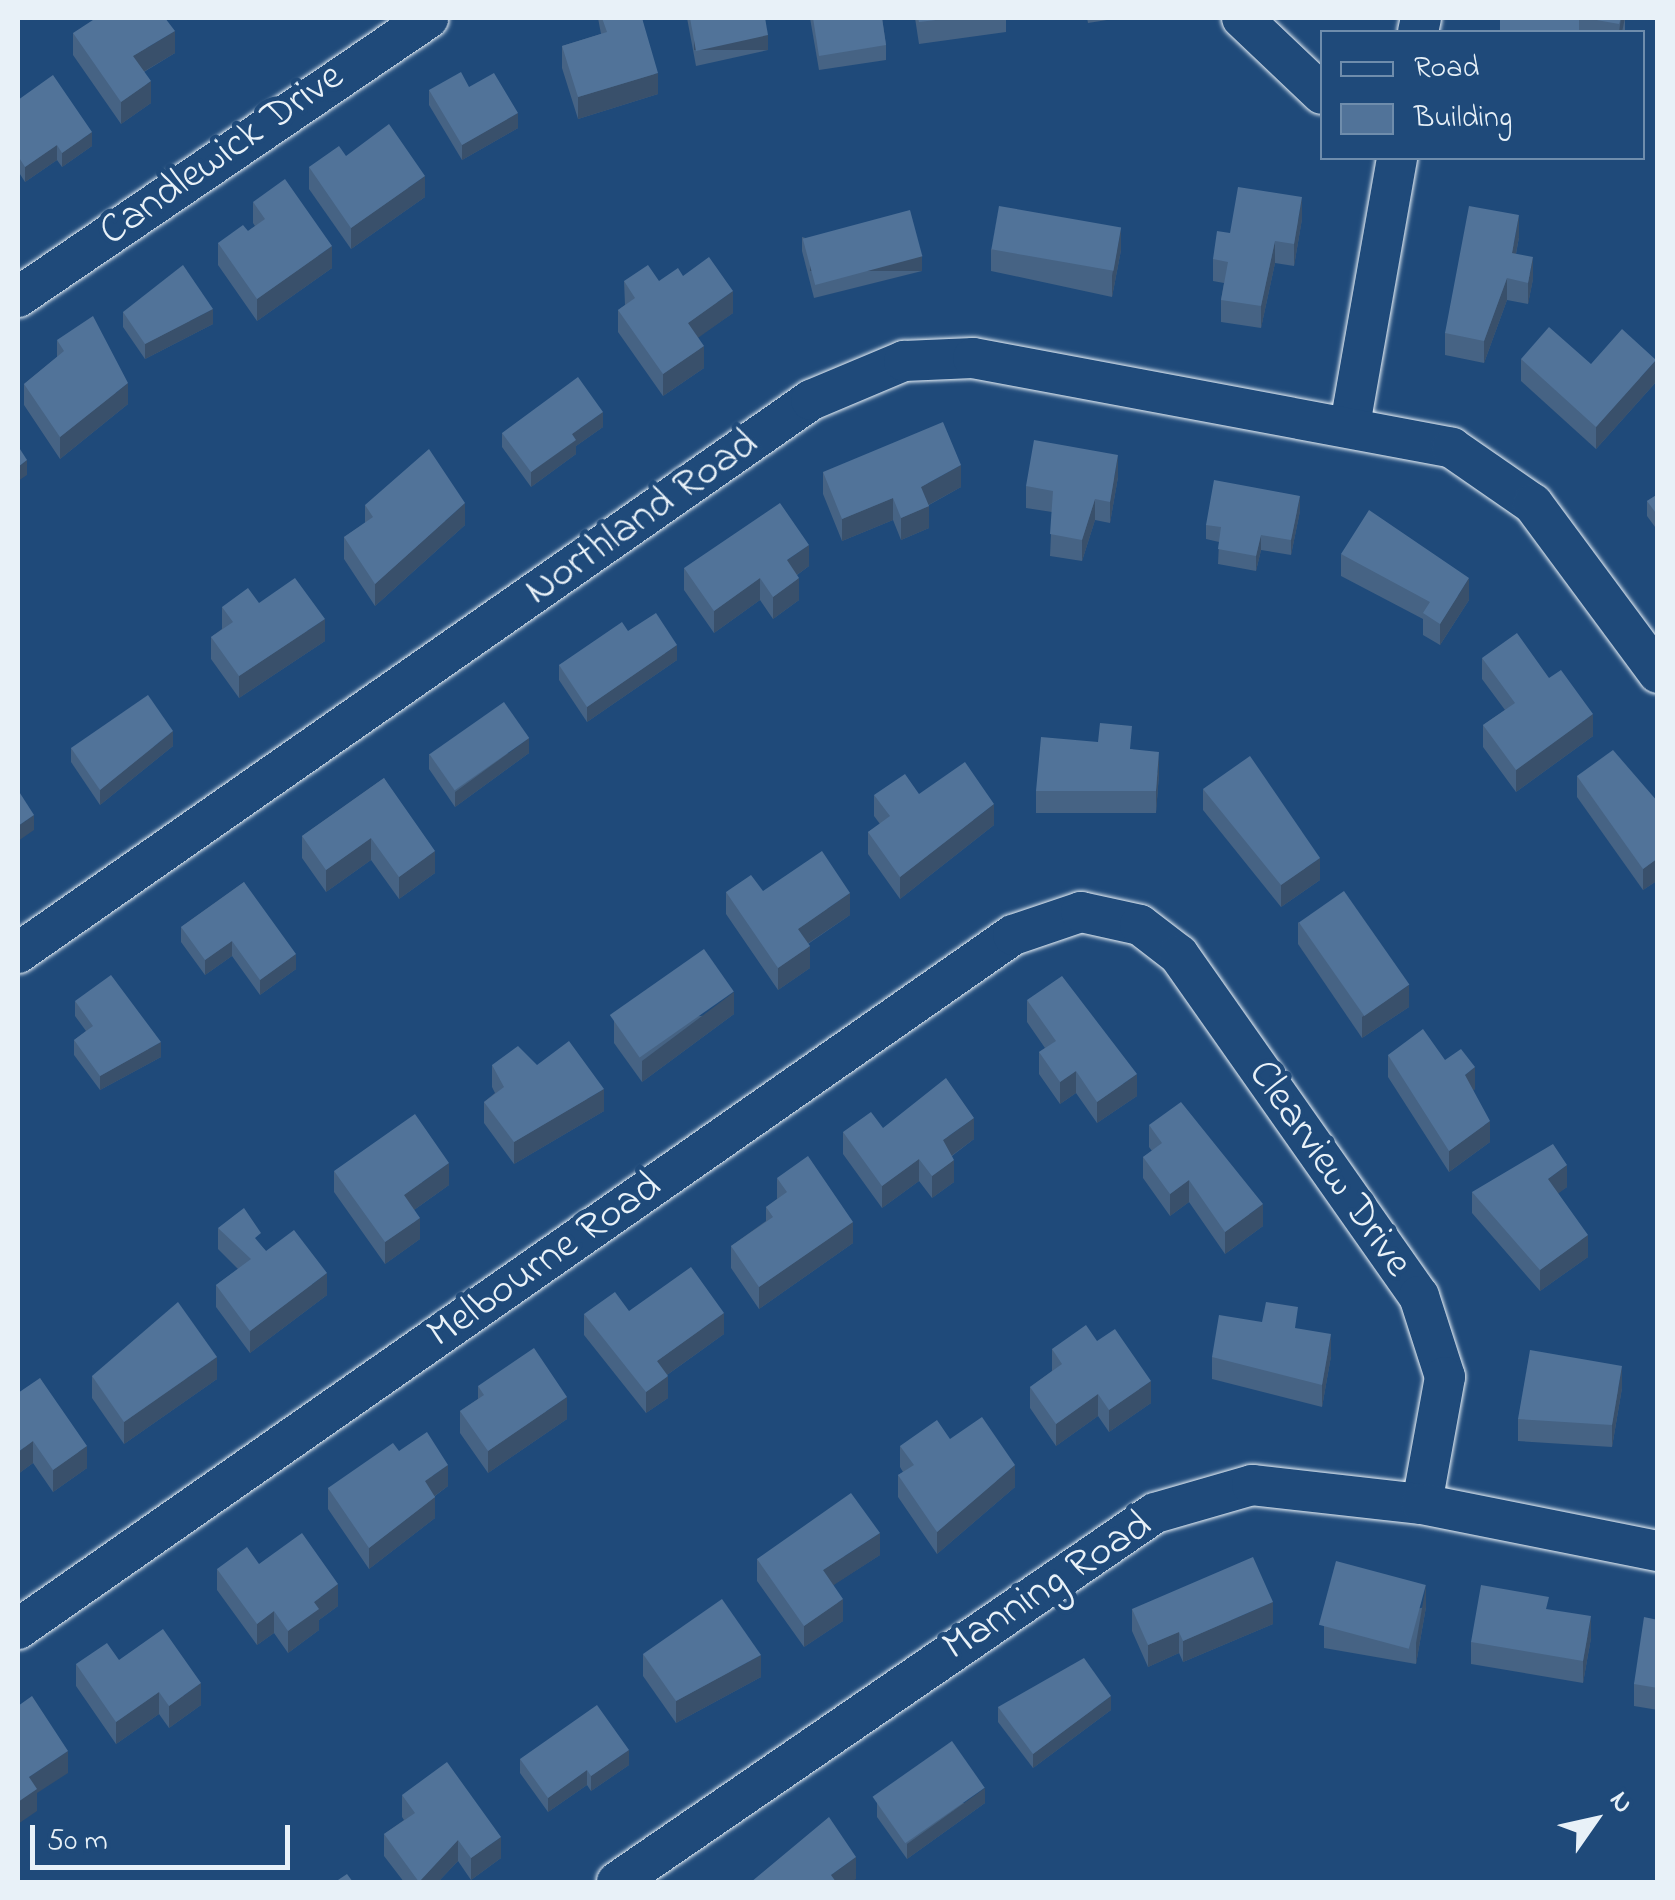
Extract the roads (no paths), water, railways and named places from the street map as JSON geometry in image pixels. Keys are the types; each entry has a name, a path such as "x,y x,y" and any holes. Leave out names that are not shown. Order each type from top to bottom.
{"street":[{"name":"Candlewick Drive","path":"18,298 428,18"},
{"path":"1242,18 1320,92"},
{"path":"1350,425 1396,160"},
{"name":"Northland Road","path":"18,953 857,375 973,358 1350,425 1452,448 1522,492 1658,672"},
{"name":"Clearview Drive","path":"1082,912 1140,926 1179,955 1419,1296 1445,1377 1422,1504"},
{"name":"Melbourne Road","path":"18,1629 1012,935 1082,912"},
{"name":"Manning Road","path":"618,1882 1154,1513 1252,1485 1422,1504 1658,1551"}]}
